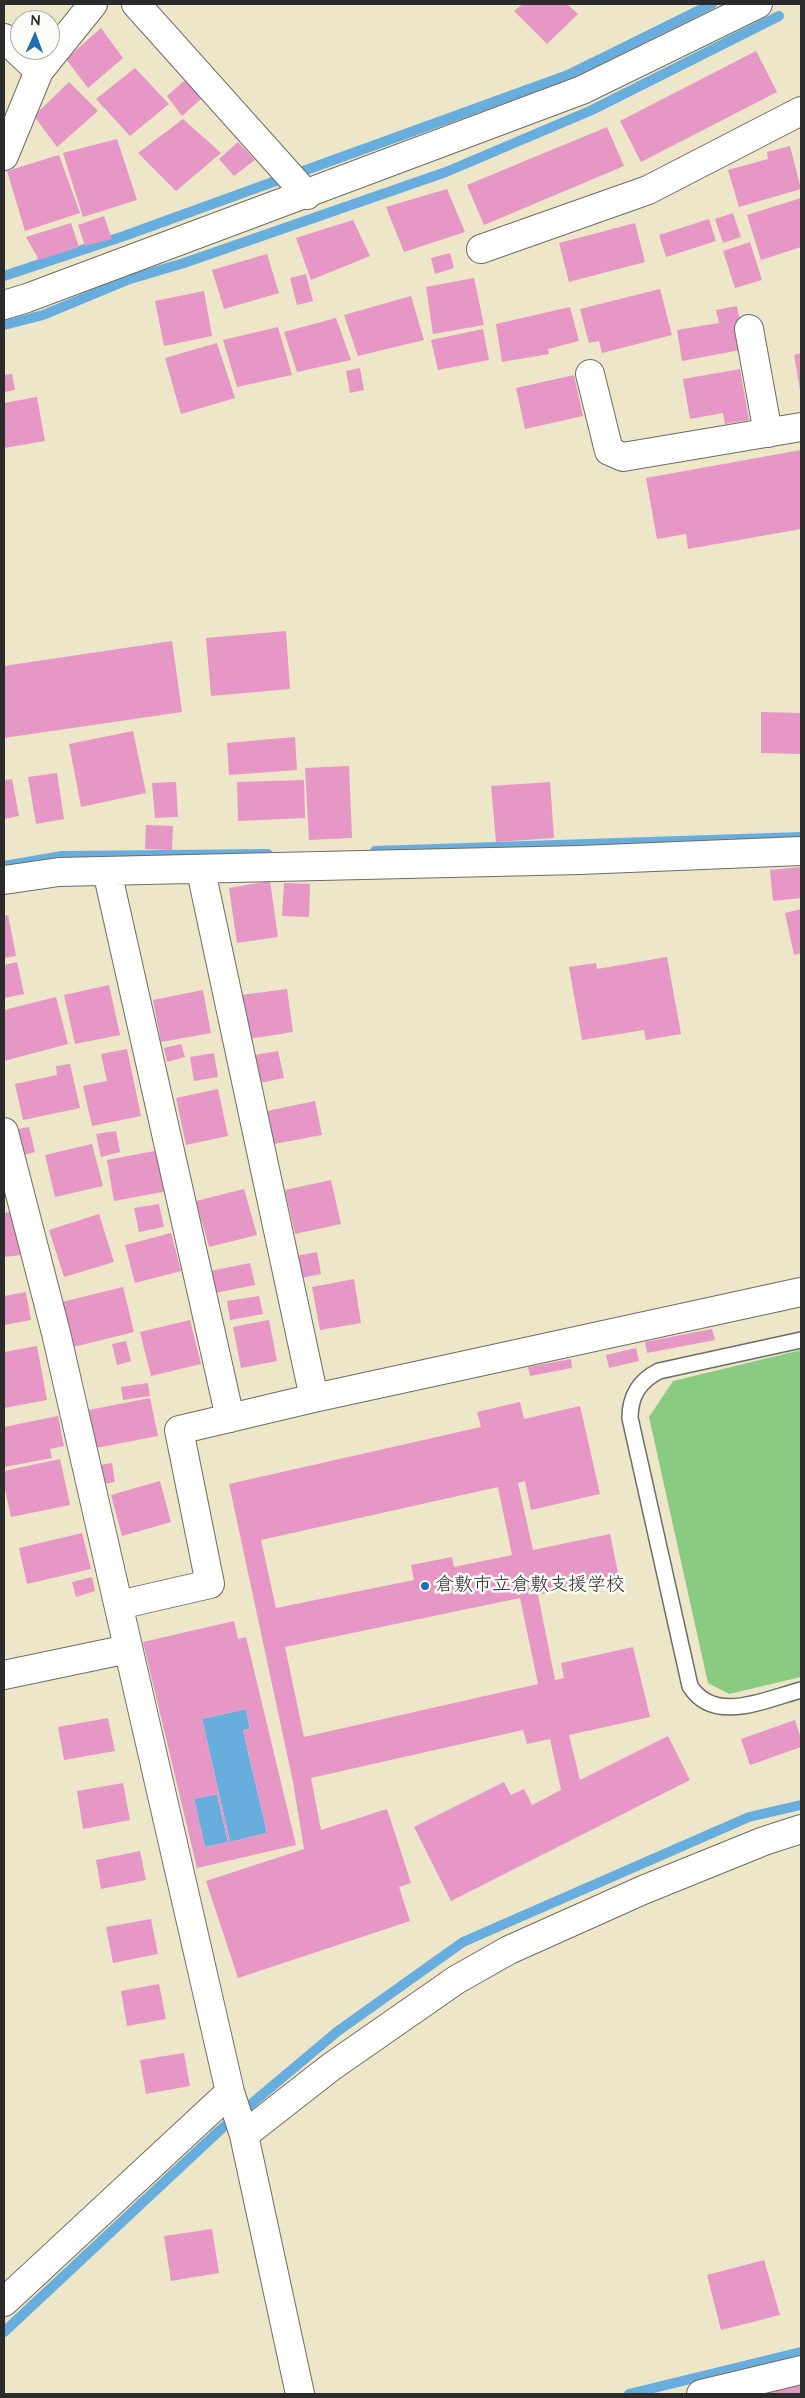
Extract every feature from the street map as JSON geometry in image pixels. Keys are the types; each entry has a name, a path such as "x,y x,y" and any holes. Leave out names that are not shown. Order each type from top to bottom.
{"street":[{"path":"4,156 39,72 94,4"},
{"path":"136,4 296,183"},
{"path":"4,305 27,298 296,183 582,90 758,4"},
{"path":"4,38 39,72"},
{"path":"481,249 648,190 801,111"},
{"path":"748,328 768,433"},
{"path":"590,374 609,451 623,457 801,427"},
{"path":"4,880 60,872 201,871 580,860 801,851"},
{"path":"107,871 230,1418"},
{"path":"201,871 314,1398"},
{"path":"4,1132 56,1333 120,1605 128,1649 237,2113 300,2394"},
{"path":"120,1605 210,1584 179,1430 314,1398 801,1292"},
{"path":"4,1675 128,1649"},
{"path":"4,2302 237,2113 330,2067 456,1980 509,1950 644,1890 764,1841 801,1829"},
{"path":"701,2394 801,2370"}],"lane":[{"path":"801,1340 659,1372 647,1378 637,1389 630,1403 630,1418 690,1686 697,1696 708,1703 718,1707 732,1708 801,1690"}],"green space":[{"path":"801,1350 801,1677 729,1694 708,1683 649,1417 673,1381"}],"water":[{"path":"246,1709 250,1729 243,1730 267,1833 230,1842 202,1719"},
{"path":"217,1794 228,1842 205,1847 194,1799"}],"building":[{"path":"523,4 567,4 578,14 547,44 514,11"},
{"path":"101,28 123,58 88,88 66,59"},
{"path":"756,51 777,92 641,162 620,121"},
{"path":"135,68 169,104 130,136 96,99"},
{"path":"185,80 201,99 182,116 167,96"},
{"path":"69,82 98,111 57,147 34,116"},
{"path":"183,119 221,153 176,191 138,153"},
{"path":"607,127 624,166 484,225 467,185"},
{"path":"117,139 137,200 83,217 63,153"},
{"path":"238,142 255,160 234,176 219,159"},
{"path":"790,146 801,189 739,207 728,170 768,159 767,152"},
{"path":"59,155 80,213 25,231 7,171"},
{"path":"447,189 465,232 404,252 386,207"},
{"path":"801,198 801,247 761,260 747,215"},
{"path":"733,213 741,237 723,243 715,219"},
{"path":"104,216 112,239 85,246 78,225"},
{"path":"709,219 716,241 666,257 659,235"},
{"path":"353,220 370,256 311,280 296,238"},
{"path":"71,223 79,247 39,260 26,237"},
{"path":"635,223 645,262 569,282 559,243"},
{"path":"750,242 762,280 735,288 723,251"},
{"path":"450,253 454,268 435,274 431,258"},
{"path":"267,254 279,293 224,309 212,270"},
{"path":"306,274 313,301 297,305 290,278"},
{"path":"474,278 484,325 433,334 426,287"},
{"path":"660,289 672,335 602,353 599,341 589,343 580,309"},
{"path":"204,291 212,336 164,346 155,301"},
{"path":"411,296 424,340 358,356 344,315"},
{"path":"737,306 746,349 682,361 677,330 719,323 716,310"},
{"path":"570,307 579,341 548,349 549,354 502,362 496,324"},
{"path":"336,318 351,360 297,372 284,332"},
{"path":"278,327 292,375 237,387 223,340"},
{"path":"483,329 489,360 438,370 431,340"},
{"path":"217,343 235,398 181,414 165,358"},
{"path":"801,353 801,390 800,390 794,355"},
{"path":"360,368 364,390 350,393 346,371"},
{"path":"740,369 749,420 725,424 723,413 690,419 683,379"},
{"path":"12,374 15,390 4,392 4,375"},
{"path":"574,375 583,416 525,429 516,388"},
{"path":"37,397 45,441 4,448 4,403"},
{"path":"801,450 801,529 688,549 686,534 657,539 646,478"},
{"path":"286,631 290,689 211,696 206,638"},
{"path":"172,641 182,712 4,738 4,666"},
{"path":"761,712 801,713 801,754 761,753"},
{"path":"133,731 146,793 81,807 69,744"},
{"path":"295,737 297,770 229,775 227,743"},
{"path":"349,766 352,838 309,840 305,768"},
{"path":"57,773 64,819 36,824 28,777"},
{"path":"12,779 19,816 4,819 4,780"},
{"path":"304,780 305,818 238,821 237,782"},
{"path":"176,782 178,817 155,818 152,783"},
{"path":"550,782 554,838 496,842 491,786"},
{"path":"146,825 173,826 172,850 145,849"},
{"path":"801,867 801,898 773,901 770,870"},
{"path":"270,881 278,937 237,943 229,888"},
{"path":"284,883 310,884 309,917 282,916"},
{"path":"801,909 801,953 794,955 785,913"},
{"path":"8,915 16,956 4,958 4,916"},
{"path":"667,957 681,1034 646,1040 644,1030 582,1040 569,967 596,963 597,969"},
{"path":"17,962 24,994 4,998 4,965"},
{"path":"109,985 120,1035 75,1044 64,995"},
{"path":"287,989 293,1032 248,1039 241,995"},
{"path":"203,990 211,1033 161,1042 153,1000"},
{"path":"56,997 68,1044 4,1061 4,1010"},
{"path":"181,1044 185,1057 167,1062 164,1048"},
{"path":"127,1049 141,1116 92,1126 83,1086 107,1081 101,1054"},
{"path":"278,1051 284,1078 255,1084 249,1056"},
{"path":"214,1053 218,1077 194,1081 190,1057"},
{"path":"70,1064 80,1108 23,1120 15,1084 57,1075 56,1066"},
{"path":"218,1089 228,1136 186,1145 176,1098"},
{"path":"315,1101 322,1135 274,1144 267,1111"},
{"path":"29,1127 35,1152 20,1156 13,1130"},
{"path":"116,1131 120,1152 101,1157 96,1134"},
{"path":"92,1144 103,1186 55,1197 45,1155"},
{"path":"160,1150 168,1191 114,1201 107,1160"},
{"path":"331,1180 341,1224 295,1234 285,1190"},
{"path":"244,1189 257,1235 209,1247 196,1201"},
{"path":"159,1204 164,1227 139,1232 134,1208"},
{"path":"15,1211 21,1255 4,1257 4,1213"},
{"path":"99,1214 114,1262 64,1277 49,1230"},
{"path":"171,1233 181,1271 135,1283 125,1245"},
{"path":"317,1252 321,1274 301,1278 296,1256"},
{"path":"250,1263 255,1285 215,1293 210,1271"},
{"path":"354,1279 361,1323 320,1330 312,1287"},
{"path":"123,1287 134,1332 69,1348 58,1303"},
{"path":"26,1292 31,1320 4,1325 4,1296"},
{"path":"259,1296 263,1314 230,1320 227,1301"},
{"path":"190,1320 201,1364 151,1376 140,1332"},
{"path":"269,1320 277,1361 241,1368 233,1327"},
{"path":"712,1329 715,1340 647,1353 645,1342"},
{"path":"126,1341 131,1361 117,1365 112,1344"},
{"path":"37,1346 47,1400 4,1408 4,1352"},
{"path":"636,1348 639,1361 609,1368 606,1355"},
{"path":"571,1359 572,1368 530,1376 528,1367"},
{"path":"148,1383 150,1396 123,1400 121,1387"},
{"path":"150,1398 158,1436 96,1448 89,1410"},
{"path":"520,1402 524,1419 580,1406 600,1494 531,1510 525,1481 518,1483 533,1550 610,1534 619,1578 538,1595 555,1680 564,1678 561,1663 633,1647 650,1717 569,1735 580,1780 668,1736 690,1780 451,1901 414,1827 504,1782 511,1795 524,1789 532,1805 561,1790 550,1739 527,1744 523,1730 311,1778 321,1830 387,1809 411,1883 399,1887 410,1921 238,1978 206,1881 304,1849 293,1782 229,1484 481,1427 477,1412","holes":["498,1487 512,1555 454,1567 452,1557 411,1565 414,1580 276,1608 261,1540","520,1598 538,1684 304,1737 285,1647"]},
{"path":"58,1416 64,1446 50,1449 52,1458 4,1467 4,1427"},
{"path":"60,1459 70,1505 11,1517 4,1485 4,1471"},
{"path":"112,1463 115,1482 97,1485 94,1466"},
{"path":"160,1481 171,1522 122,1536 111,1495"},
{"path":"82,1533 91,1569 27,1584 19,1548"},
{"path":"92,1577 95,1591 76,1597 72,1582"},
{"path":"234,1621 238,1639 246,1637 296,1845 197,1868 143,1642","holes":["246,1709 250,1729 243,1730 267,1833 230,1842 202,1719","217,1794 228,1842 205,1847 194,1799"]},
{"path":"108,1718 115,1751 64,1760 58,1727"},
{"path":"795,1720 801,1739 801,1747 750,1765 741,1739"},
{"path":"123,1783 130,1820 83,1829 77,1791"},
{"path":"140,1851 146,1880 101,1889 96,1860"},
{"path":"151,1919 158,1954 113,1963 106,1927"},
{"path":"159,1984 166,2019 127,2026 121,1991"},
{"path":"184,2053 190,2086 146,2094 140,2060"},
{"path":"212,2229 219,2273 171,2281 164,2236"},
{"path":"764,2260 780,2315 721,2330 707,2275"},
{"path":"801,2381 801,2394 765,2394 764,2390"}],"waterway":[{"path":"4,276 124,236 568,75 712,4"},
{"path":"4,325 43,315 130,279 184,263 446,172 592,110 779,16"},
{"path":"375,851 801,837"},
{"path":"4,866 62,856 268,854"},
{"path":"4,2332 220,2130 338,2031 463,1942 749,1817 801,1805"},
{"path":"629,2394 801,2352"}],"place":[{"name":"倉敷市立倉敷支援学校","path":"425,1586"}]}
